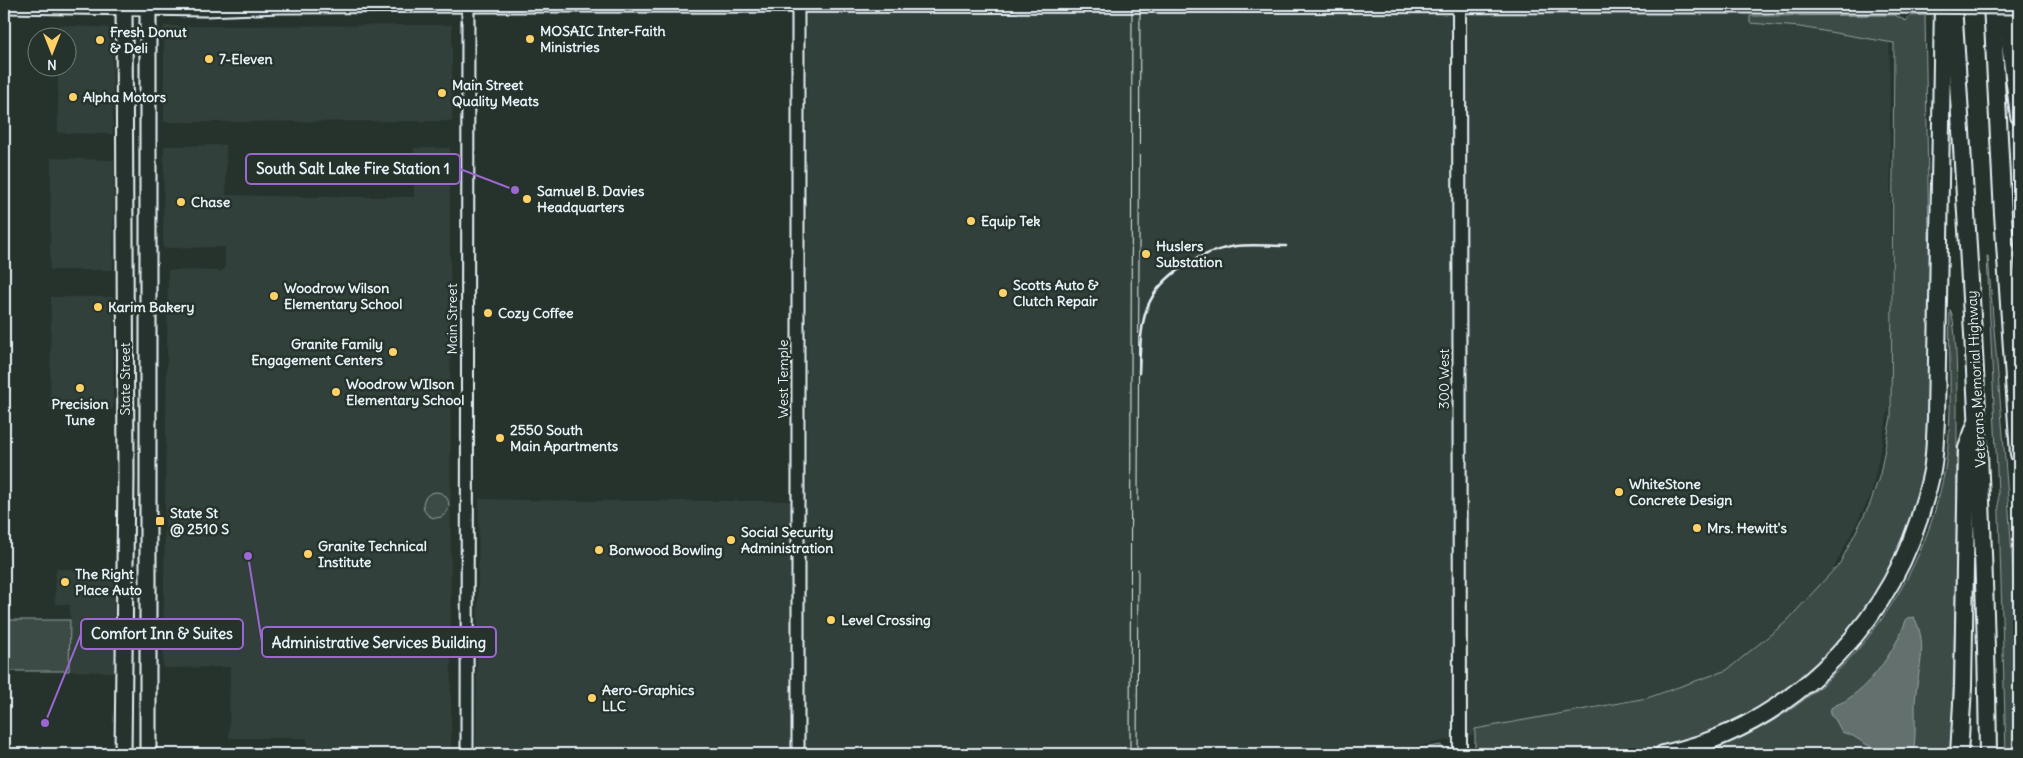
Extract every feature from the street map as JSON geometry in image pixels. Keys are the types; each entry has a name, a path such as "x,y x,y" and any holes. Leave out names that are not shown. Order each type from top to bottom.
{"highway":[{"path":"1663,754 1690,749 1736,730 1777,706 1817,676 1846,647 1874,611 1895,576 1912,541 1924,504 1933,465 1936,419 1942,4"},
{"name":"Veterans Memorial Highway","path":"1953,4 1969,239 1978,417 1988,754"},
{"path":"1992,4 2003,214 2019,454"},
{"path":"2005,4 2019,116"},
{"path":"2003,214 2019,325"},
{"path":"1959,754 1967,448 1978,417"}],"main road":[{"name":"300 West","path":"1458,5 1460,754"},
{"name":"State Street","path":"123,754 126,474 124,7"},
{"name":"State Street","path":"148,7 148,754"}],"street":[{"name":"Main Street","path":"467,754 468,5"},
{"name":"West Temple","path":"798,5 798,754"},
{"path":"4,7 1458,5 2019,8"}],"shaded area":[{"path":"807,4 1889,4 1892,393 1871,495 1812,610 1728,671 1620,705 1380,754 476,754 479,499 807,501"},
{"path":"1895,15 1906,21 1910,16 1925,15 1932,408 1929,450 1909,535 1870,607 1809,674 1760,708 1702,736 1655,749 1619,754 1475,754 1475,729 1647,698 1727,670 1786,622 1840,563 1870,504 1880,474 1891,417 1894,43 1800,27 1750,23 1750,16"},
{"path":"58,25 112,28 113,134 58,133 58,78 78,78 78,28 58,28"},
{"path":"452,25 452,121 164,122 164,26"},
{"name":"Granite Technical Institute","path":"226,145 226,195 312,197 414,197 414,148 450,148 451,751 413,752 413,754 308,754 307,738 229,738 230,667 163,668 168,270 222,271 225,268 225,247 163,248 164,146"},
{"path":"51,158 114,160 113,270 50,270"},
{"path":"1987,256 2013,565 2019,751 2016,754 2006,754 1999,514"},
{"path":"51,297 114,297 113,409 50,408"},
{"path":"1950,310 1954,328 1957,372 1957,494 1951,754 1700,754 1746,735 1789,711 1827,680 1862,645 1891,606 1915,563 1933,517 1945,469 1950,410"},
{"path":"436,492 445,496 449,505 445,514 436,518 427,514 423,505 427,496"},
{"path":"56,569 115,570 114,672 69,671 70,605 55,604"},
{"path":"1914,617 1919,628 1922,650 1916,692 1913,754 1882,754 1853,736 1842,732 1835,719 1830,715 1831,708 1848,699 1867,683 1890,653 1907,618"},
{"path":"4,620 70,620 69,671 4,671"},
{"path":"1441,745 1442,754 1385,754"}],"tram line":[{"path":"1130,754 1132,4"},
{"path":"1138,501 1140,4"},
{"path":"1137,754 1138,569"}],"railway":[{"path":"1139,373 1140,348 1147,308 1153,296 1172,275 1196,259 1223,249 1248,245 1286,246"}],"place":[{"name":"MOSAIC Inter-Faith Ministries","path":"530,39"},
{"name":"Fresh Donut & Deli","path":"100,40"},
{"name":"7-Eleven","path":"209,59"},
{"name":"Main Street Quality Meats","path":"442,93"},
{"name":"Alpha Motors","path":"73,97"},
{"name":"South Salt Lake Fire Station 1","path":"515,190"},
{"name":"Samuel B. Davies Headquarters","path":"527,199"},
{"name":"Chase","path":"181,202"},
{"name":"Equip Tek","path":"971,221"},
{"name":"Huslers Substation","path":"1146,254"},
{"name":"Scotts Auto & Clutch Repair","path":"1003,293"},
{"name":"Woodrow Wilson Elementary School","path":"274,296"},
{"name":"Karim Bakery","path":"98,307"},
{"name":"Cozy Coffee","path":"488,313"},
{"name":"Granite Family Engagement Centers","path":"393,352"},
{"name":"Precision Tune","path":"80,388"},
{"name":"Woodrow WIlson Elementary School","path":"336,392"},
{"name":"2550 South Main Apartments","path":"500,438"},
{"name":"WhiteStone Concrete Design","path":"1619,492"},
{"name":"State St @ 2510 S","path":"160,521"},
{"name":"Mrs. Hewitt's","path":"1697,528"},
{"name":"Social Security Administration","path":"731,540"},
{"name":"Bonwood Bowling","path":"599,550"},
{"name":"Granite Technical Institute","path":"308,554"},
{"name":"Administrative Services Building","path":"248,556"},
{"name":"The Right Place Auto","path":"65,582"},
{"name":"Level Crossing","path":"831,620"},
{"name":"Aero-Graphics LLC","path":"592,698"},
{"name":"Comfort Inn & Suites","path":"45,723"}]}
